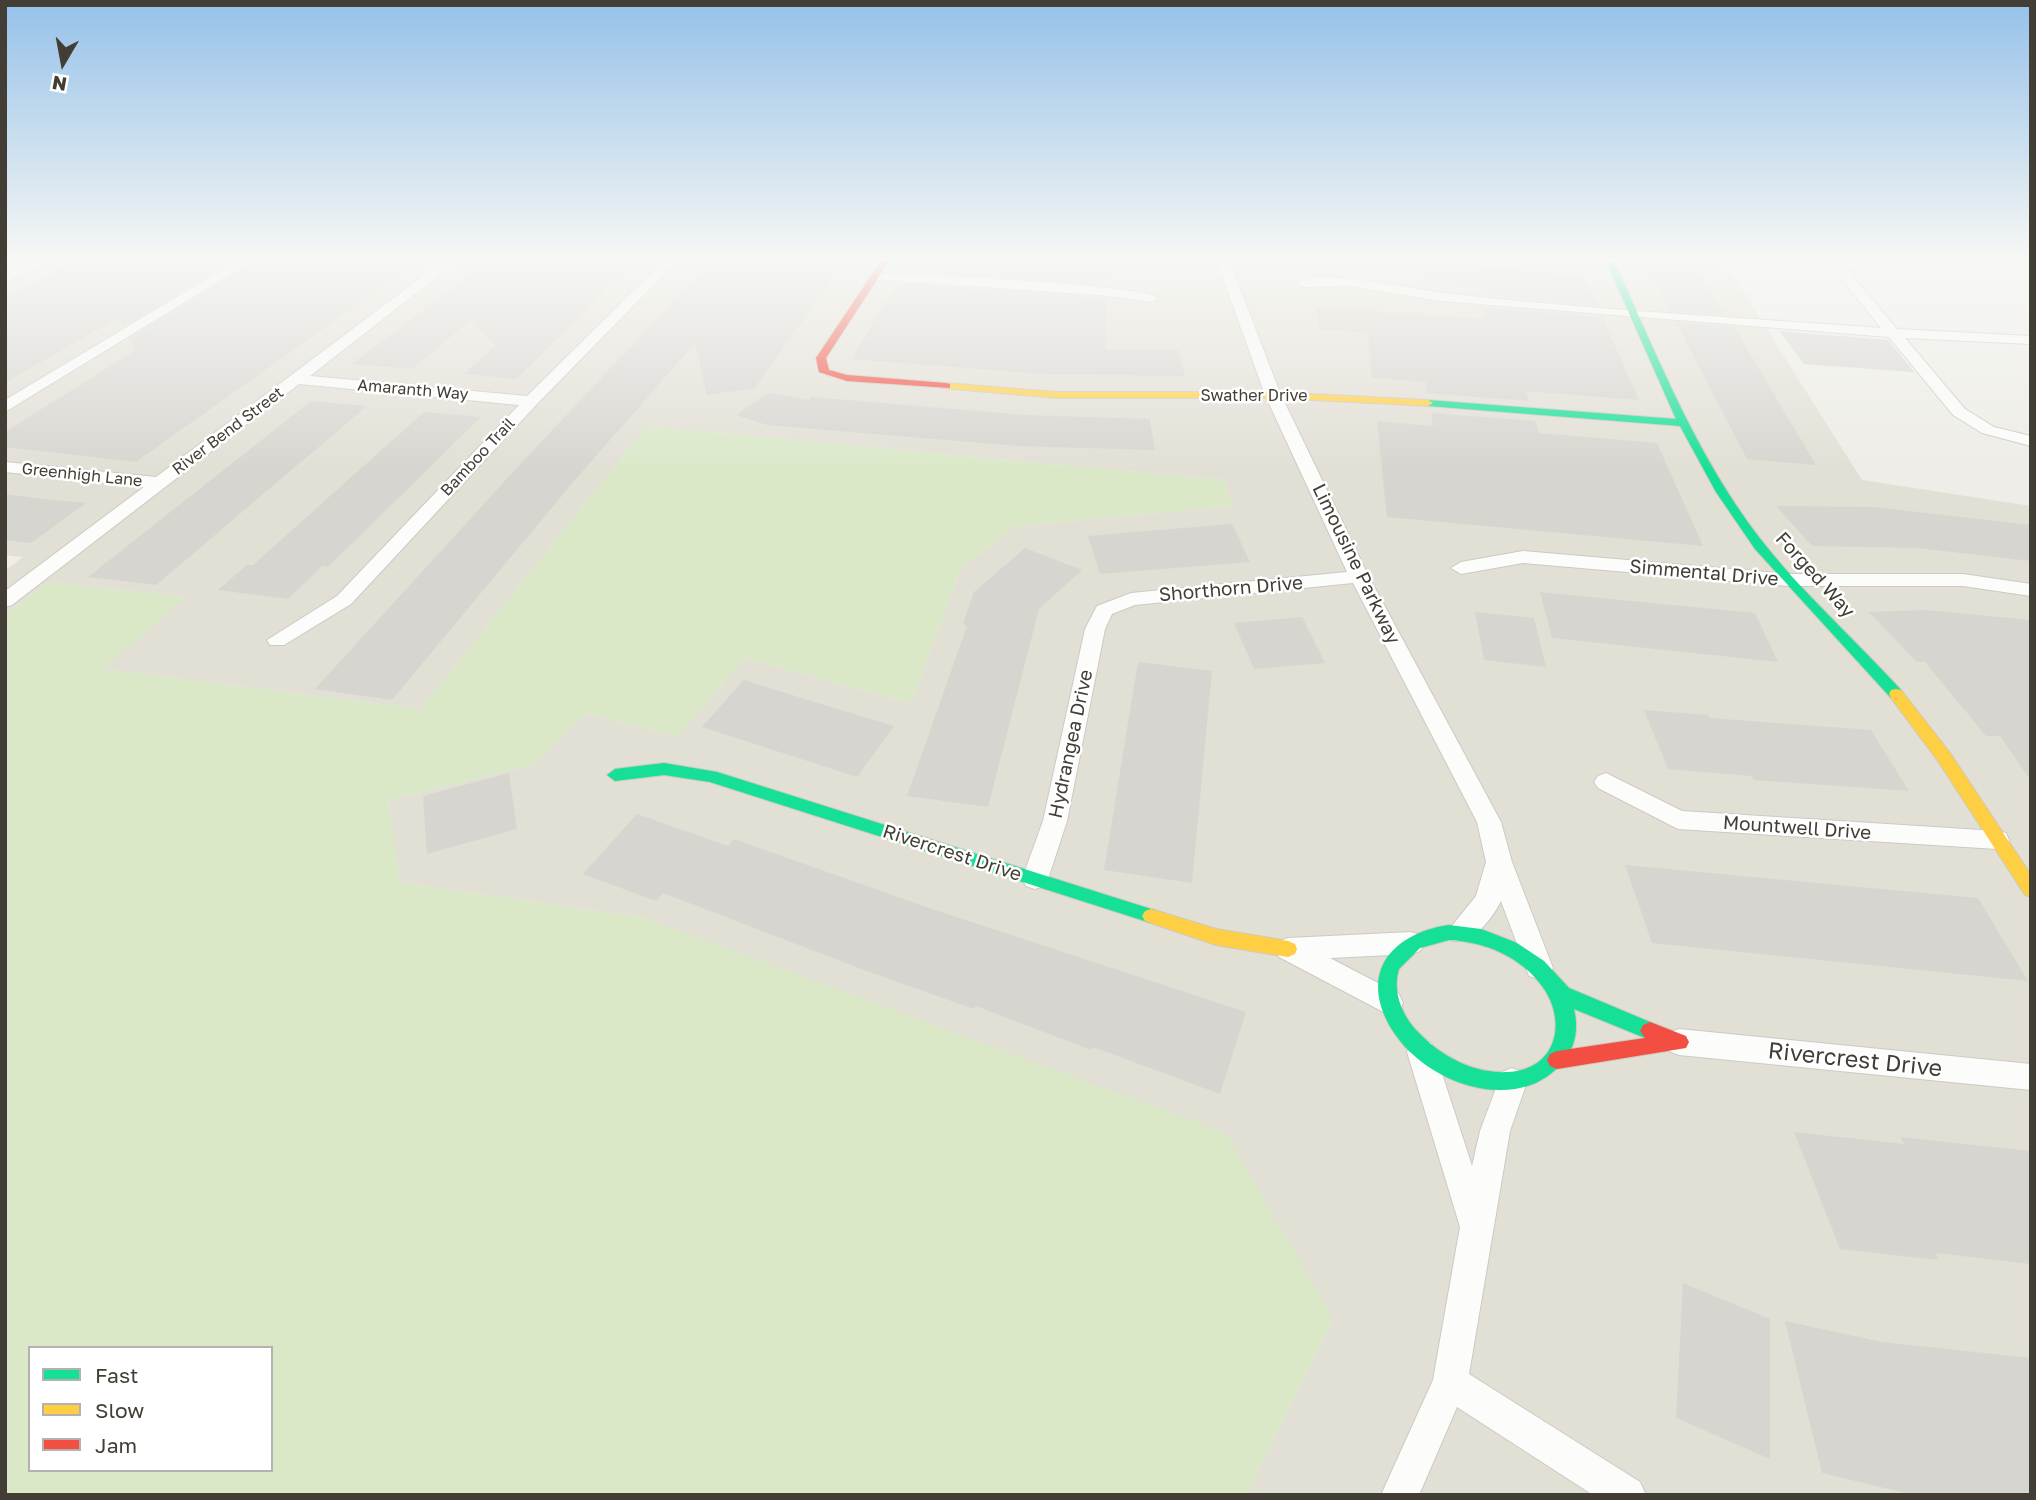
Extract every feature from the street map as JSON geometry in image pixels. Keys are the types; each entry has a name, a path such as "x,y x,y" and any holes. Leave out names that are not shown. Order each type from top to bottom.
{"street":[{"path":"5,407 130,331"},
{"name":"River Bend Street","path":"5,601 359,331"},
{"name":"Bamboo Trail","path":"277,640 344,600 531,401 601,331"},
{"name":"Swather Drive","path":"839,331 821,358 824,372 847,378 1057,395 1273,395 1376,399 1685,423"},
{"name":"Limousine Parkway","path":"1249,331 1273,395 1359,577 1489,822 1499,862 1539,968"},
{"name":"Forged Way","path":"1643,331 1685,423 1721,491 1744,526 1789,580 1913,714 1950,765 2031,890"},
{"path":"1867,331 2031,340"},
{"path":"1894,333 1959,412 1988,430 2031,441"},
{"name":"Amaranth Way","path":"296,379 531,401"},
{"name":"Greenhigh Lane","path":"5,467 160,483"},
{"name":"Simmental Drive","path":"1461,568 1523,557 1789,580 1963,580 2031,590"},
{"name":"Shorthorn Drive","path":"1104,610 1131,599 1359,577"},
{"name":"Hydrangea Drive","path":"1035,879 1055,821 1094,629 1104,610"},
{"name":"Rivercrest Drive","path":"615,775 664,769 711,776 1216,937 1288,949 1411,943"},
{"name":"Mountwell Drive","path":"1606,782 1678,820 1997,840"},
{"name":"Limousine Parkway","path":"1460,932 1488,901 1499,862"},
{"path":"1460,932 1488,938 1506,946 1539,968 1557,990 1567,1015 1567,1039 1557,1060 1538,1075 1512,1082 1481,1080 1450,1070 1422,1052 1401,1028 1389,1003 1387,979 1395,958 1411,943 1434,934 1460,932"},
{"name":"Rivercrest Drive","path":"1288,949 1389,1003"},
{"name":"Rivercrest Drive","path":"1557,990 1679,1042"},
{"name":"Rivercrest Drive","path":"1557,1060 1679,1042 2031,1077"},
{"path":"1422,1052 1476,1227"},
{"path":"1400,1495 1450,1382 1495,1131 1512,1082"},
{"path":"1450,1382 1626,1495"}],"shaded area":[{"path":"5,331 1768,331 1862,480 2031,506 2031,1495 1247,1495 1333,1318 645,918 399,882 388,800 535,764 585,713 677,737 745,658 911,703 961,568 1016,526 1232,506 1224,480 647,426 421,709 103,669 185,597 48,582 5,615 5,571 23,557 5,555"}],"green space":[{"path":"647,426 1224,480 1233,506 1016,526 961,568 911,703 745,658 677,737 585,713 535,764 388,800 400,882 645,918 1226,1133 1333,1318 1247,1495 5,1495 5,615 48,582 186,597 104,669 421,709"}],"building":[{"path":"5,331 95,331 5,383"},
{"path":"142,331 320,331 136,462 5,447 5,432 136,350 129,339"},
{"path":"396,331 458,331 412,369 352,364"},
{"path":"482,331 565,331 516,379 464,374 495,346"},
{"path":"645,331 795,331 755,388 707,395 695,343 574,481 392,700 315,689"},
{"path":"869,331 1106,331 1105,349 1178,350 1185,376 1044,374 852,359"},
{"path":"1343,331 1608,331 1639,400 1526,391 1529,401 1427,393 1426,382 1372,378 1368,333"},
{"path":"1681,331 1736,331 1816,465 1747,459"},
{"path":"1779,331 1888,340 1914,372 1804,364"},
{"path":"768,393 809,400 811,397 1025,415 1150,419 1155,450 1018,446 767,425 736,415"},
{"path":"311,401 367,406 156,585 88,577"},
{"path":"424,412 481,417 328,567 322,566 288,599 218,590 247,565 253,565"},
{"path":"1431,413 1535,421 1539,433 1657,443 1703,546 1387,517 1377,421 1433,426"},
{"path":"5,494 86,503 31,543 5,540"},
{"path":"1776,506 1874,507 2031,525 2031,561 1917,548 1812,546"},
{"path":"1232,524 1250,562 1100,574 1088,536"},
{"path":"1025,548 1082,570 1039,609 988,807 907,796 967,626 963,624 974,592"},
{"path":"1540,592 1755,613 1778,662 1552,638"},
{"path":"1926,610 2031,620 2031,781 2000,736 1986,736 1925,662 1917,662 1869,612"},
{"path":"1475,612 1534,618 1546,667 1484,660"},
{"path":"1302,617 1325,663 1254,669 1234,623"},
{"path":"1138,662 1212,671 1192,883 1104,870"},
{"path":"744,680 894,726 857,777 702,727"},
{"path":"1644,710 1708,715 1710,718 1871,730 1909,791 1754,780 1752,776 1668,769"},
{"path":"509,773 517,829 427,854 423,796"},
{"path":"637,814 728,846 734,839 929,908 1246,1012 1220,1094 1093,1047 1091,1050 976,1006 974,1009 864,970 663,893 656,901 583,874"},
{"path":"1625,865 1978,898 2028,981 1652,943"},
{"path":"1794,1132 1904,1144 1900,1137 2031,1151 2031,1264 1935,1253 1938,1260 1840,1249"},
{"path":"1683,1283 1770,1319 1770,1459 1676,1418"},
{"path":"1785,1321 1882,1342 2031,1358 2031,1495 1914,1495 1822,1473"}],"traffic: fast":[{"path":"1641,331 1686,428 1742,523 1778,568 1896,694"},
{"path":"1428,403 1685,423"},
{"path":"615,775 664,769 711,776 1151,916"},
{"path":"1557,991 1567,1024 1565,1040 1557,1056 1536,1074 1509,1081 1479,1079 1450,1068 1423,1051 1402,1028 1389,1002 1388,974 1400,954 1419,940 1449,933 1481,937 1525,957 1562,994 1650,1031"}],"traffic: slow":[{"path":"946,386 1057,395 1273,395 1428,403"},
{"path":"1896,694 1944,757 2031,890"},
{"path":"1151,916 1216,937 1288,949"}],"traffic: jam":[{"path":"839,331 821,358 824,372 847,378 946,386"},
{"path":"1557,1060 1679,1042 1650,1031"}]}
